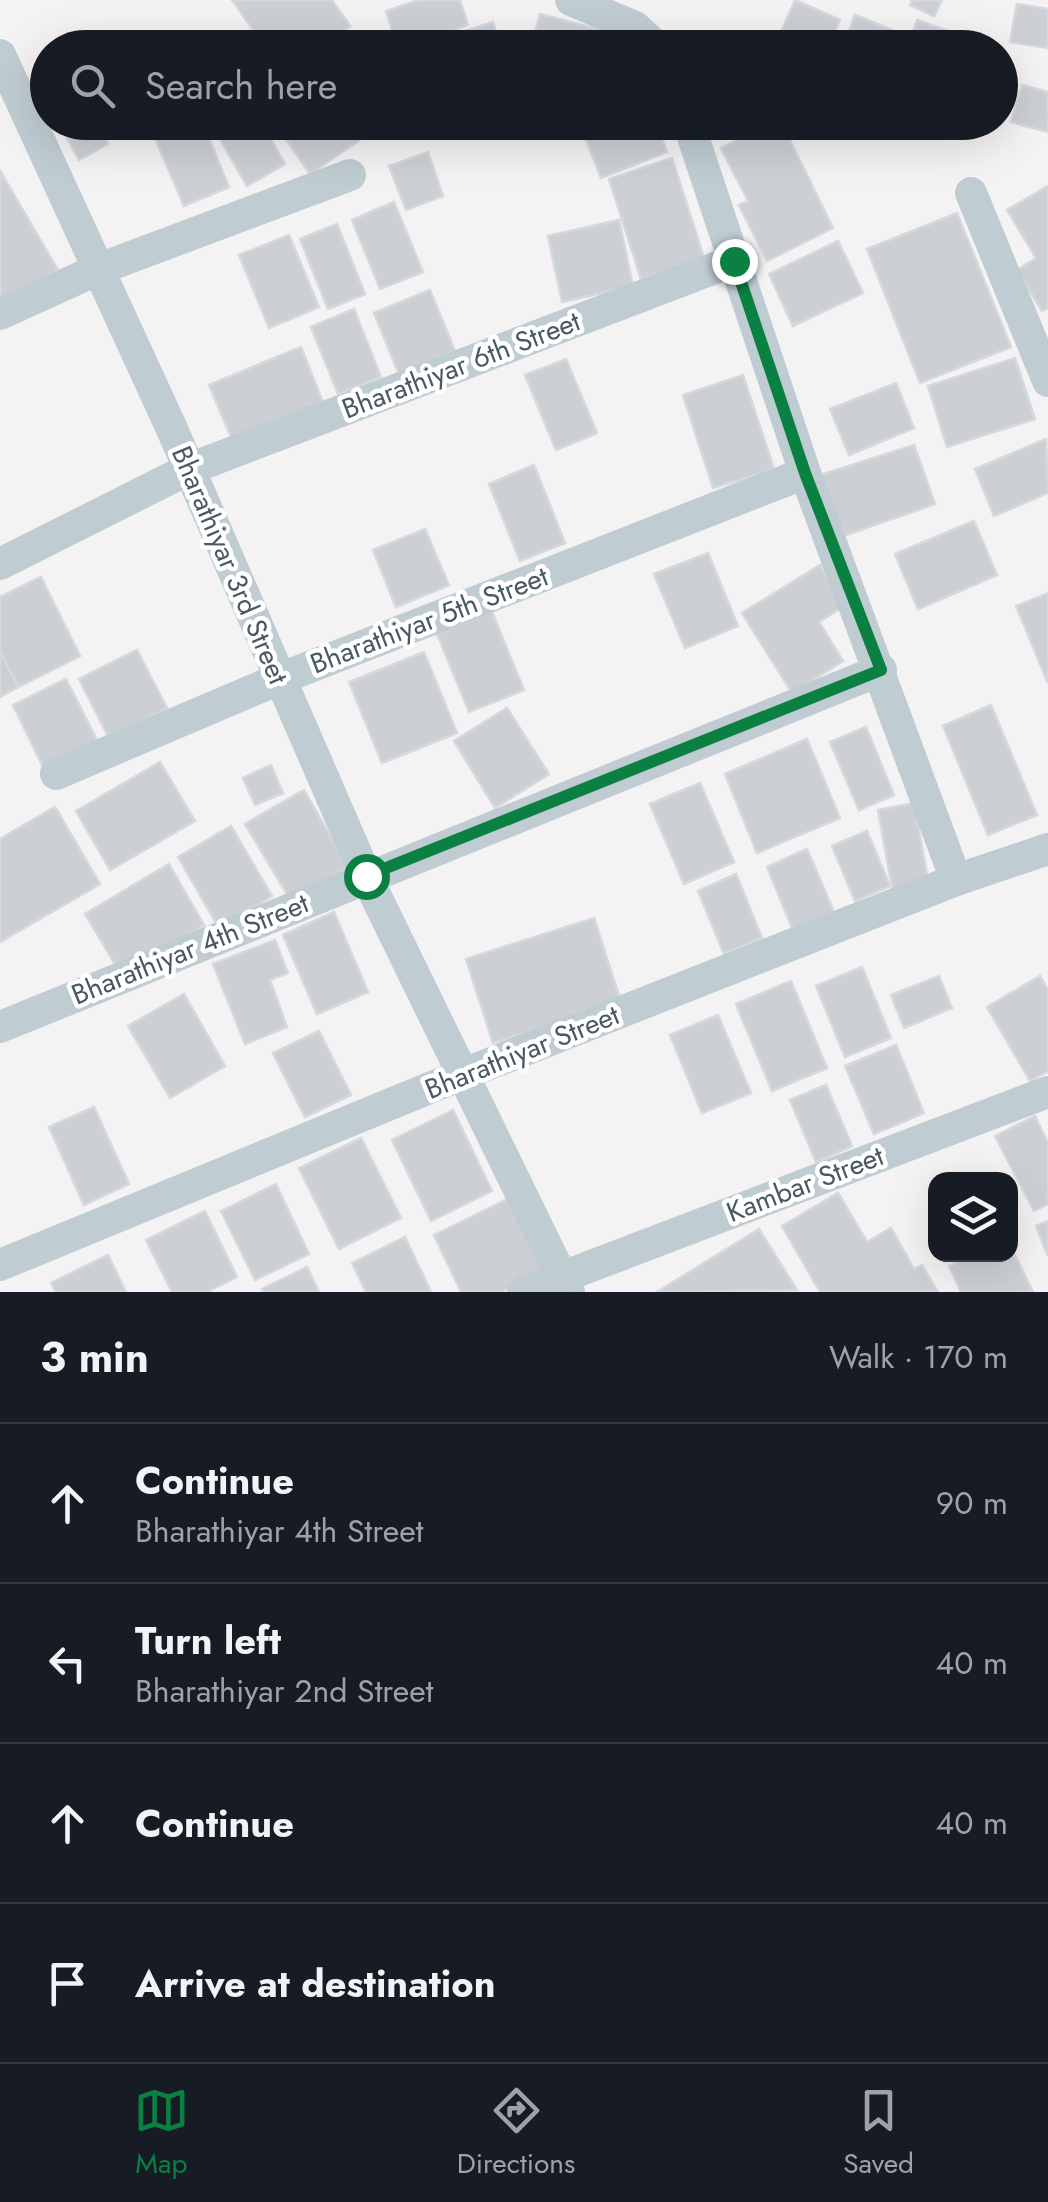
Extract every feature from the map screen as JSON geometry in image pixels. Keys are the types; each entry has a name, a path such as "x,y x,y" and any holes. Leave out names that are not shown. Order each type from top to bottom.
{"street":[{"path":"571,0 639,30"},
{"name":"Bharathiyar 3rd Street","path":"3,68 30,125"},
{"name":"Bharathiyar 3rd Street","path":"37,140 189,469 366,876 566,1284"},
{"path":"694,140 805,473 956,880"},
{"path":"0,314 99,270 350,175"},
{"path":"971,192 1038,330 1048,380"},
{"name":"Bharathiyar 6th Street","path":"0,564 189,469 734,261"},
{"name":"Bharathiyar 5th Street","path":"56,774 279,678 805,473"},
{"name":"Bharathiyar 4th Street","path":"0,1027 881,670"},
{"name":"Bharathiyar Street","path":"0,1265 461,1075 956,880 1048,849"},
{"name":"Kambar Street","path":"523,1292 566,1284 1048,1092"}],"building":[{"path":"232,0 332,0 350,26 345,30 253,30"},
{"path":"419,0 460,0 468,25 453,30 392,30 386,11"},
{"path":"795,0 840,20 836,30 782,30"},
{"path":"912,0 942,0 934,16 910,5"},
{"path":"1017,4 1048,9 1048,48 1018,43 1018,30 1012,30"},
{"path":"540,14 601,30 536,30"},
{"path":"855,15 892,30 850,30"},
{"path":"917,20 945,30 914,30"},
{"path":"493,22 495,30 468,30"},
{"path":"1022,85 1048,92 1048,132 1018,124"},
{"path":"68,140 106,140 108,144 79,160"},
{"path":"156,140 209,140 229,187 184,206"},
{"path":"221,140 271,140 285,164 247,186"},
{"path":"286,140 360,140 310,174"},
{"path":"586,140 662,140 667,152 601,178"},
{"path":"737,140 790,140 833,228 767,261 739,205 748,201 721,148"},
{"path":"428,152 443,196 406,210 389,166"},
{"path":"672,158 704,258 641,279 609,179"},
{"path":"0,171 58,270 0,300"},
{"path":"1048,186 1048,308 1042,311 1017,270 1036,258 1007,210"},
{"path":"394,202 423,272 380,289 352,220"},
{"path":"957,213 1011,347 920,383 867,249"},
{"path":"619,220 633,286 562,302 548,236"},
{"path":"337,224 365,294 328,309 300,239"},
{"path":"289,235 319,307 269,328 239,255"},
{"path":"838,241 863,293 793,326 769,274"},
{"path":"430,290 455,351 399,374 374,313"},
{"path":"354,309 381,377 338,394 311,327"},
{"path":"301,347 324,405 233,442 209,385"},
{"path":"1015,358 1035,419 947,447 928,386"},
{"path":"566,359 597,433 556,450 525,375"},
{"path":"743,375 774,469 713,488 683,395"},
{"path":"896,383 914,428 849,455 830,409"},
{"path":"1046,439 1048,493 994,516 975,469"},
{"path":"914,445 935,504 835,539 814,477"},
{"path":"534,465 565,543 520,561 489,484"},
{"path":"974,521 997,575 918,609 895,554"},
{"path":"425,529 449,585 396,607 373,550"},
{"path":"708,553 738,626 685,648 654,574"},
{"path":"820,565 844,606 819,622 843,661 792,693 742,613"},
{"path":"41,577 80,656 18,687 0,651 0,597"},
{"path":"1048,593 1048,683 1016,606"},
{"path":"492,612 524,690 469,712 437,634"},
{"path":"137,650 167,708 109,738 79,679"},
{"path":"0,651 18,687 0,697"},
{"path":"424,652 457,733 382,763 349,682"},
{"path":"66,679 99,744 45,771 13,705"},
{"path":"991,705 1037,815 988,835 943,726"},
{"path":"507,708 549,774 495,808 454,741"},
{"path":"866,727 894,795 859,810 830,742"},
{"path":"807,739 840,818 757,853 725,774"},
{"path":"160,762 195,821 110,870 76,811"},
{"path":"271,765 283,793 255,805 243,778"},
{"path":"700,783 734,862 684,884 650,804"},
{"path":"304,790 348,867 291,901 245,824"},
{"path":"914,803 929,886 893,893 878,810"},
{"path":"55,807 100,884 0,942 0,839"},
{"path":"231,826 272,896 219,928 178,857"},
{"path":"867,831 890,886 855,901 832,846"},
{"path":"807,849 834,912 793,930 767,867"},
{"path":"169,864 204,925 121,974 85,914"},
{"path":"736,874 762,938 724,954 698,891"},
{"path":"334,912 368,992 317,1014 283,935"},
{"path":"594,918 621,1002 493,1043 466,959"},
{"path":"275,940 288,973 270,980 287,1027 245,1044 213,964"},
{"path":"862,967 891,1038 845,1057 816,986"},
{"path":"939,976 952,1008 904,1028 891,995"},
{"path":"1040,976 1048,990 1048,1071 1030,1081 987,1007"},
{"path":"791,981 827,1068 772,1091 736,1004"},
{"path":"184,994 225,1066 170,1098 128,1026"},
{"path":"718,1015 751,1093 702,1113 670,1035"},
{"path":"319,1031 351,1095 305,1117 273,1053"},
{"path":"896,1045 924,1113 874,1134 845,1066"},
{"path":"826,1085 852,1146 816,1162 790,1100"},
{"path":"94,1107 129,1184 84,1205 49,1127"},
{"path":"453,1110 492,1191 431,1221 392,1140"},
{"path":"1035,1116 1048,1143 1048,1204 1034,1211 1018,1180 1018,1172 1014,1172 995,1136"},
{"path":"361,1138 401,1218 339,1249 299,1168"},
{"path":"276,1184 309,1254 255,1280 221,1211"},
{"path":"838,1193 867,1242 891,1228 914,1269 922,1265 938,1292 820,1292 782,1226"},
{"path":"508,1199 544,1271 501,1292 461,1292 434,1235"},
{"path":"205,1211 237,1277 207,1292 172,1292 146,1240"},
{"path":"1048,1221 1048,1256 1036,1226"},
{"path":"759,1229 797,1290 657,1292"},
{"path":"405,1237 431,1292 366,1292 352,1263"},
{"path":"108,1255 126,1292 56,1292 51,1283"},
{"path":"1018,1261 1033,1292 961,1292 949,1266 957,1262"},
{"path":"307,1267 319,1292 262,1289"}],"route":[{"path":"366,876 881,670 805,473 734,261"}]}
